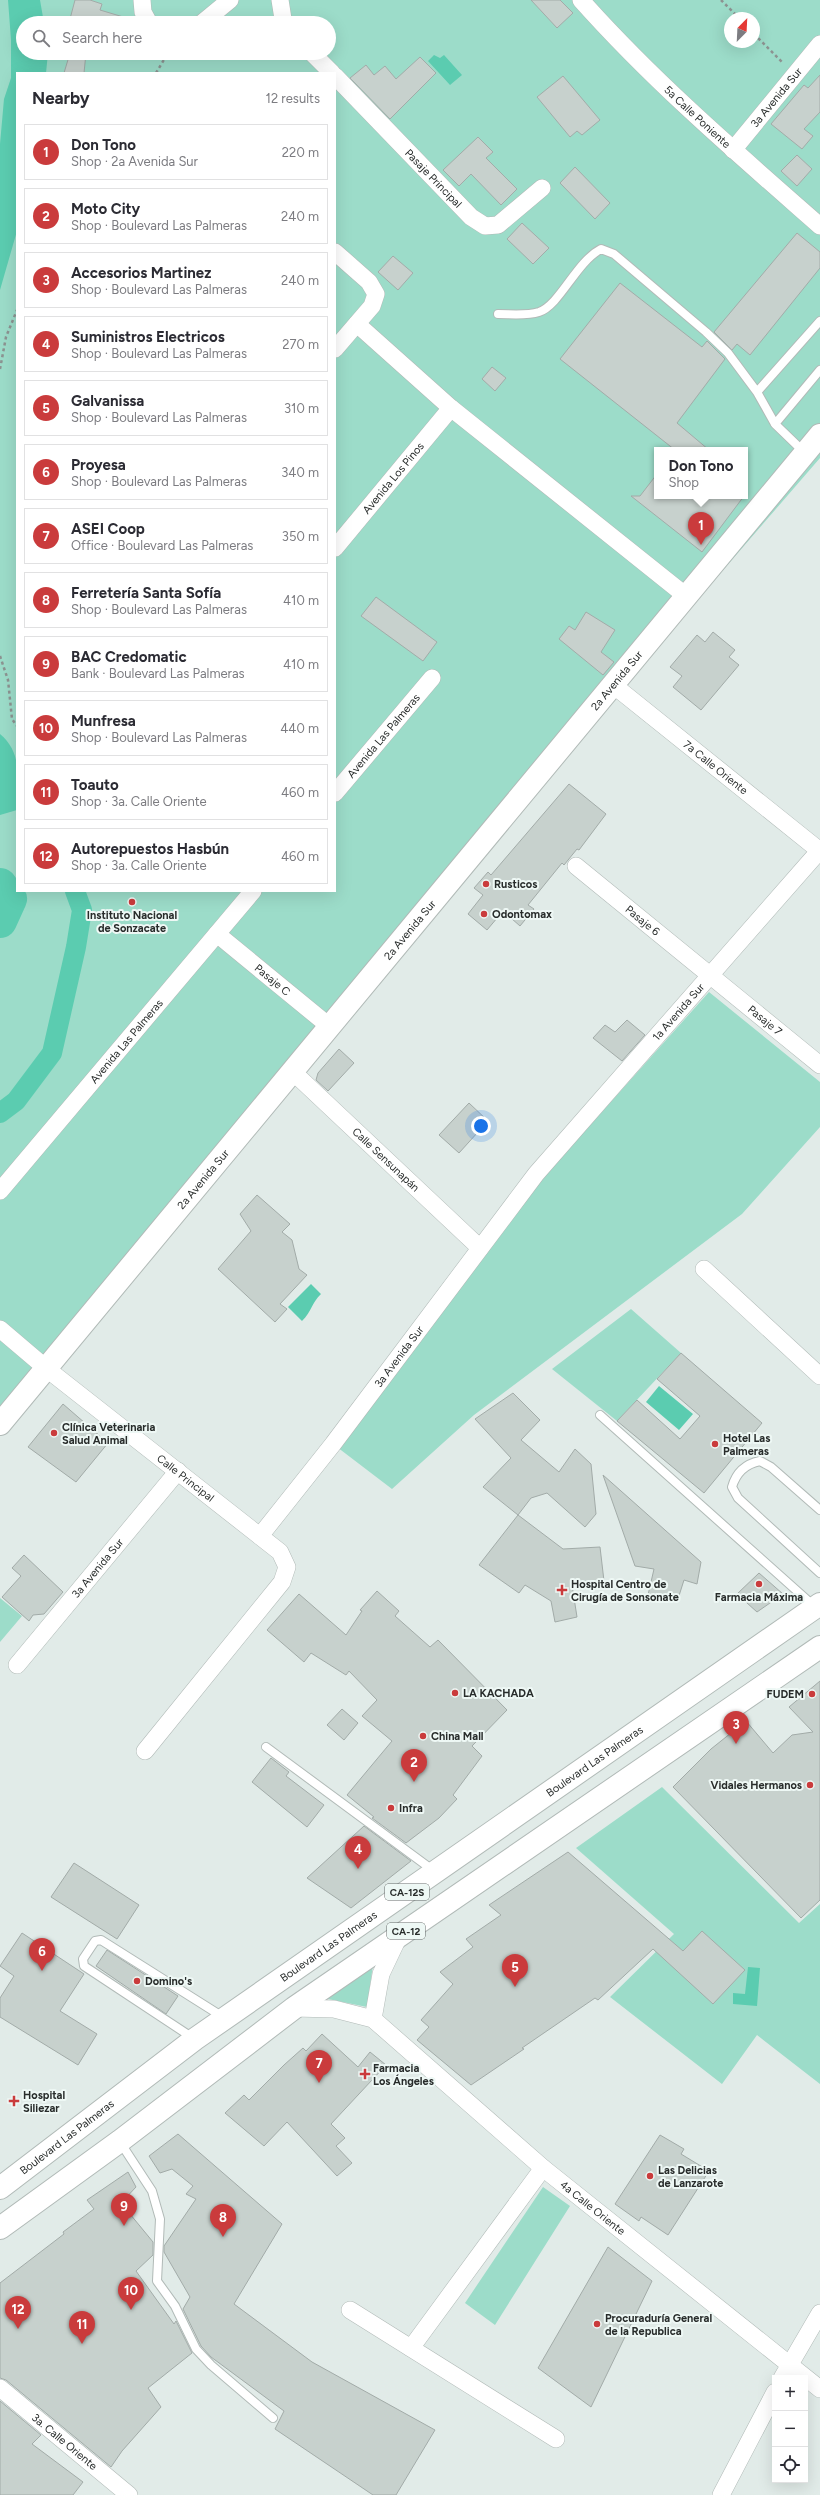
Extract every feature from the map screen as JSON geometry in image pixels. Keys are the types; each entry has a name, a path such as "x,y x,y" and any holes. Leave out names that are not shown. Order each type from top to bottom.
{"main road":[{"name":"2a Avenida Sur","path":"0,1424 820,435"},
{"name":"Boulevard Las Palmeras","path":"1,2186 195,2039 818,1608"},
{"name":"CA-12","path":"0,2228 120,2142 294,2008 820,1647"}],"street":[{"path":"142,0 143,12 145,16"},
{"path":"211,16 230,0"},
{"path":"280,0 283,16"},
{"name":"5a Calle Poniente","path":"581,0 644,66 733,150 820,226"},
{"name":"3a Avenida Sur","path":"733,150 820,44"},
{"path":"319,60 331,72"},
{"name":"Pasaje Principal","path":"336,77 471,217 485,226 498,225 542,188"},
{"path":"336,253 369,282 376,294 372,306 336,349"},
{"path":"357,324 451,408 686,596"},
{"name":"Avenida Los Pinos","path":"336,547 451,408"},
{"name":"Avenida Las Palmeras","path":"336,792 432,678"},
{"name":"7a Calle Oriente","path":"612,684 820,850"},
{"name":"1a Avenida Sur","path":"536,1174 820,850"},
{"name":"Pasaje 6","path":"576,866 710,975"},
{"name":"Avenida Las Palmeras","path":"0,1191 252,892"},
{"name":"Pasaje C","path":"217,934 329,1026"},
{"name":"Pasaje 7","path":"710,975 820,1065"},
{"name":"Calle Sensunapán","path":"292,1071 480,1248"},
{"name":"3a Avenida Sur","path":"260,1536 333,1444 536,1174"},
{"path":"704,1269 820,1376"},
{"name":"Calle Principal","path":"0,1329 47,1369 280,1552 287,1567 282,1582 145,1751"},
{"name":"3a Avenida Sur","path":"17,1665 178,1471"},
{"path":"294,2008 334,2009 373,2019 381,1974 399,1936"},
{"name":"4a Calle Oriente","path":"373,2019 543,2168 786,2372 820,2389"},
{"path":"411,2348 543,2168"},
{"path":"350,2310 556,2439"},
{"path":"786,2372 820,2313"},
{"name":"3a. Calle Oriente","path":"0,2388 129,2495"},
{"path":"721,2495 772,2398"}],"lane":[{"path":"498,314 540,312 550,304 590,255 601,250 614,254 706,332 728,353 757,392 775,424 805,453"},
{"path":"757,392 820,321"},
{"path":"775,424 820,370"},
{"path":"600,1415 818,1608"},
{"path":"820,1510 771,1466 760,1460 749,1463 735,1478 732,1488 738,1498 820,1572"},
{"path":"266,1747 436,1872"},
{"path":"195,2039 84,1966 83,1959 95,1941 101,1940 226,2018"},
{"path":"120,2142 152,2191 160,2219 157,2281 175,2306 196,2349 211,2365 273,2418"}],"path":[{"path":"721,0 733,12"},
{"path":"760,40 795,75"},
{"path":"157,72 164,60"},
{"path":"0,369 6,337 16,312"},
{"path":"0,656 8,680 12,719 16,725"}],"shaded area":[{"path":"0,0 820,0 820,458 0,1406"},
{"path":"8,0 40,0 43,16 16,16 16,60 47,60 46,72 16,72 16,234 0,290 0,144 4,99 11,78 11,40"},
{"path":"434,55 440,58 444,55 462,75 450,85 428,61"},
{"path":"0,734 8,742 16,759 16,810 0,815"},
{"path":"709,992 820,1082 820,1127 742,1214 474,1415 392,1489 333,1444 542,1179"},
{"path":"311,1284 321,1294 302,1321 288,1307"},
{"path":"631,1309 681,1353 617,1421 552,1369"},
{"path":"659,1386 693,1414 679,1430 646,1402"},
{"path":"0,1598 22,1616 0,1642"},
{"path":"662,1787 799,1923 820,1904 820,2084 757,2035 722,2084 610,1997 674,1934 576,1848"},
{"path":"373,1965 367,2007 328,1999 328,1997"},
{"path":"748,1967 760,1968 757,2006 733,2004 733,1993 745,1994"},
{"path":"543,2187 570,2206 495,2325 465,2303"}],"building":[{"path":"75,0 90,0 102,4 100,10 120,16 71,16"},
{"path":"531,0 560,0 573,13 557,28"},
{"path":"420,57 436,73 390,119 350,78 366,65 374,75 385,66 396,79"},
{"path":"68,60 85,60 84,72 64,72"},
{"path":"820,75 820,112 804,129 813,136 802,149 771,124 804,85 808,88"},
{"path":"563,76 600,120 582,135 577,131 570,137 537,97"},
{"path":"478,137 493,152 486,158 517,189 501,205 471,174 459,186 443,170"},
{"path":"797,155 812,169 797,186 781,171"},
{"path":"575,167 610,203 595,219 560,183"},
{"path":"522,223 549,248 533,264 507,239"},
{"path":"797,233 820,252 820,268 750,355 737,344 732,350 714,332"},
{"path":"393,256 413,273 398,290 378,272"},
{"path":"620,283 702,347 707,341 725,359 677,423 705,447 671,447 560,359"},
{"path":"492,367 506,378 495,391 482,379"},
{"path":"654,478 654,499 742,499 702,552 631,496 640,496"},
{"path":"376,597 437,642 423,661 361,616"},
{"path":"586,612 615,630 601,652 614,662 603,675 559,639 569,626 575,630"},
{"path":"713,632 735,650 729,657 739,665 701,710 673,687 682,676 670,667 697,635 705,642"},
{"path":"569,784 606,814 579,850 577,849 564,865 562,863 528,905 534,909 520,926 503,911 487,930 468,914 483,895 474,888 488,872 491,875"},
{"path":"627,1020 645,1035 622,1061 593,1038 605,1025 615,1032"},
{"path":"339,1049 354,1063 328,1091 316,1080 318,1073"},
{"path":"469,1103 488,1121 459,1153 439,1135"},
{"path":"257,1195 290,1224 282,1232 292,1240 299,1269 307,1275 280,1304 287,1309 275,1322 218,1269 251,1231 240,1214"},
{"path":"681,1353 762,1423 704,1493 617,1421 637,1400 680,1439 700,1416 657,1379"},
{"path":"513,1393 540,1420 521,1440 559,1472 575,1449 591,1464 596,1514 585,1527 547,1493 531,1498 518,1515 483,1487 511,1458 475,1419"},
{"path":"63,1404 108,1443 76,1482 28,1447"},
{"path":"603,1475 701,1562 697,1584 684,1580 677,1602 648,1595 654,1569 635,1566"},
{"path":"518,1515 563,1549 600,1547 604,1581 572,1585 577,1617 555,1622 551,1601 525,1585 519,1593 479,1565"},
{"path":"24,1555 63,1592 44,1614 33,1615 29,1621 2,1597 21,1576 12,1568"},
{"name":"Farmacia Máxima","path":"759,1573 783,1594 757,1612 737,1594"},
{"path":"377,1591 399,1611 395,1616 430,1647 438,1640 507,1710 472,1746 482,1756 453,1795 457,1799 439,1818 406,1843 372,1818 374,1817 347,1795 392,1741 362,1716 377,1700 349,1671 346,1675 311,1653 304,1662 267,1630 299,1594 346,1635 362,1611 360,1610"},
{"path":"820,1681 820,1900 801,1918 673,1787 711,1749 746,1721 773,1753 792,1735 813,1732 789,1707"},
{"path":"342,1709 358,1723 344,1740 327,1725"},
{"path":"271,1758 289,1772 286,1776 324,1805 307,1827 252,1782"},
{"path":"364,1826 411,1861 351,1908 307,1878"},
{"path":"568,1852 683,1951 702,1931 745,1970 713,2004 653,1949 598,2000 595,1998 471,2085 417,2040 429,2027 421,2020 453,1984 440,1972 473,1947 466,1939 501,1915 489,1905"},
{"path":"74,1863 139,1905 117,1939 51,1897"},
{"path":"22,1933 84,1974 60,2011 97,2034 78,2065 0,2017 0,1998 14,1976 0,1966"},
{"name":"Domino's","path":"107,1950 178,1996 166,2014 96,1966"},
{"path":"322,2034 358,2067 370,2052 386,2065 331,2124 345,2138 336,2146 352,2163 337,2176 287,2122 264,2146 225,2113 244,2095 249,2100 284,2065 303,2048 306,2051"},
{"path":"178,2134 282,2224 234,2304 312,2362 435,2430 396,2495 373,2495 275,2429 284,2411 211,2357 201,2346 183,2309 190,2297 164,2252 164,2246 196,2199 186,2194 193,2186 172,2169 160,2173 149,2156"},
{"path":"660,2135 684,2149 681,2154 709,2171 668,2235 641,2217 639,2221 615,2204"},
{"path":"128,2172 136,2187 121,2203 153,2242 153,2255 136,2271 174,2324 176,2321 192,2353 148,2388 161,2407 122,2451 111,2467 6,2380 0,2378 0,2283 94,2209 87,2200"},
{"name":"Procuraduría General de la Republica","path":"608,2247 652,2281 591,2407 538,2368"},
{"path":"0,2401 41,2435 32,2444 83,2482 73,2495 0,2495"}],"waterway":[{"path":"0,885 10,899 0,921"},
{"path":"0,1113 16,1101 52,1053 76,947 82,910 75,892"}],"place":[{"name":"Don Tono","path":"701,545"},
{"name":"Rusticos","path":"486,884"},
{"name":"Instituto Nacional de Sonzacate","path":"132,902"},
{"name":"Odontomax","path":"484,914"},
{"name":"Clínica Veterinaria Salud Animal","path":"54,1433"},
{"name":"Hotel Las Palmeras","path":"715,1444"},
{"name":"Farmacia Máxima","path":"759,1584"},
{"name":"Hospital Centro de Cirugía de Sonsonate","path":"562,1590"},
{"name":"LA KACHADA","path":"455,1693"},
{"name":"FUDEM","path":"812,1694"},
{"name":"China Mall","path":"423,1736"},
{"name":"Accesorios Martinez","path":"736,1744"},
{"name":"Moto City","path":"414,1782"},
{"name":"Vidales Hermanos","path":"810,1785"},
{"name":"Infra","path":"391,1808"},
{"name":"Suministros Electricos","path":"358,1869"},
{"name":"Proyesa","path":"42,1971"},
{"name":"Domino's","path":"137,1981"},
{"name":"Galvanissa","path":"515,1987"},
{"name":"Farmacia Los Ángeles","path":"365,2074"},
{"name":"ASEI Coop","path":"319,2083"},
{"name":"Hospital Siliezar","path":"14,2101"},
{"name":"Las Delicias de Lanzarote","path":"650,2176"},
{"name":"BAC Credomatic","path":"124,2226"},
{"name":"Ferretería Santa Sofía","path":"223,2237"},
{"name":"Munfresa","path":"131,2310"},
{"name":"Procuraduría General de la Republica","path":"597,2324"},
{"name":"Autorepuestos Hasbún","path":"18,2329"},
{"name":"Toauto","path":"82,2344"}]}
